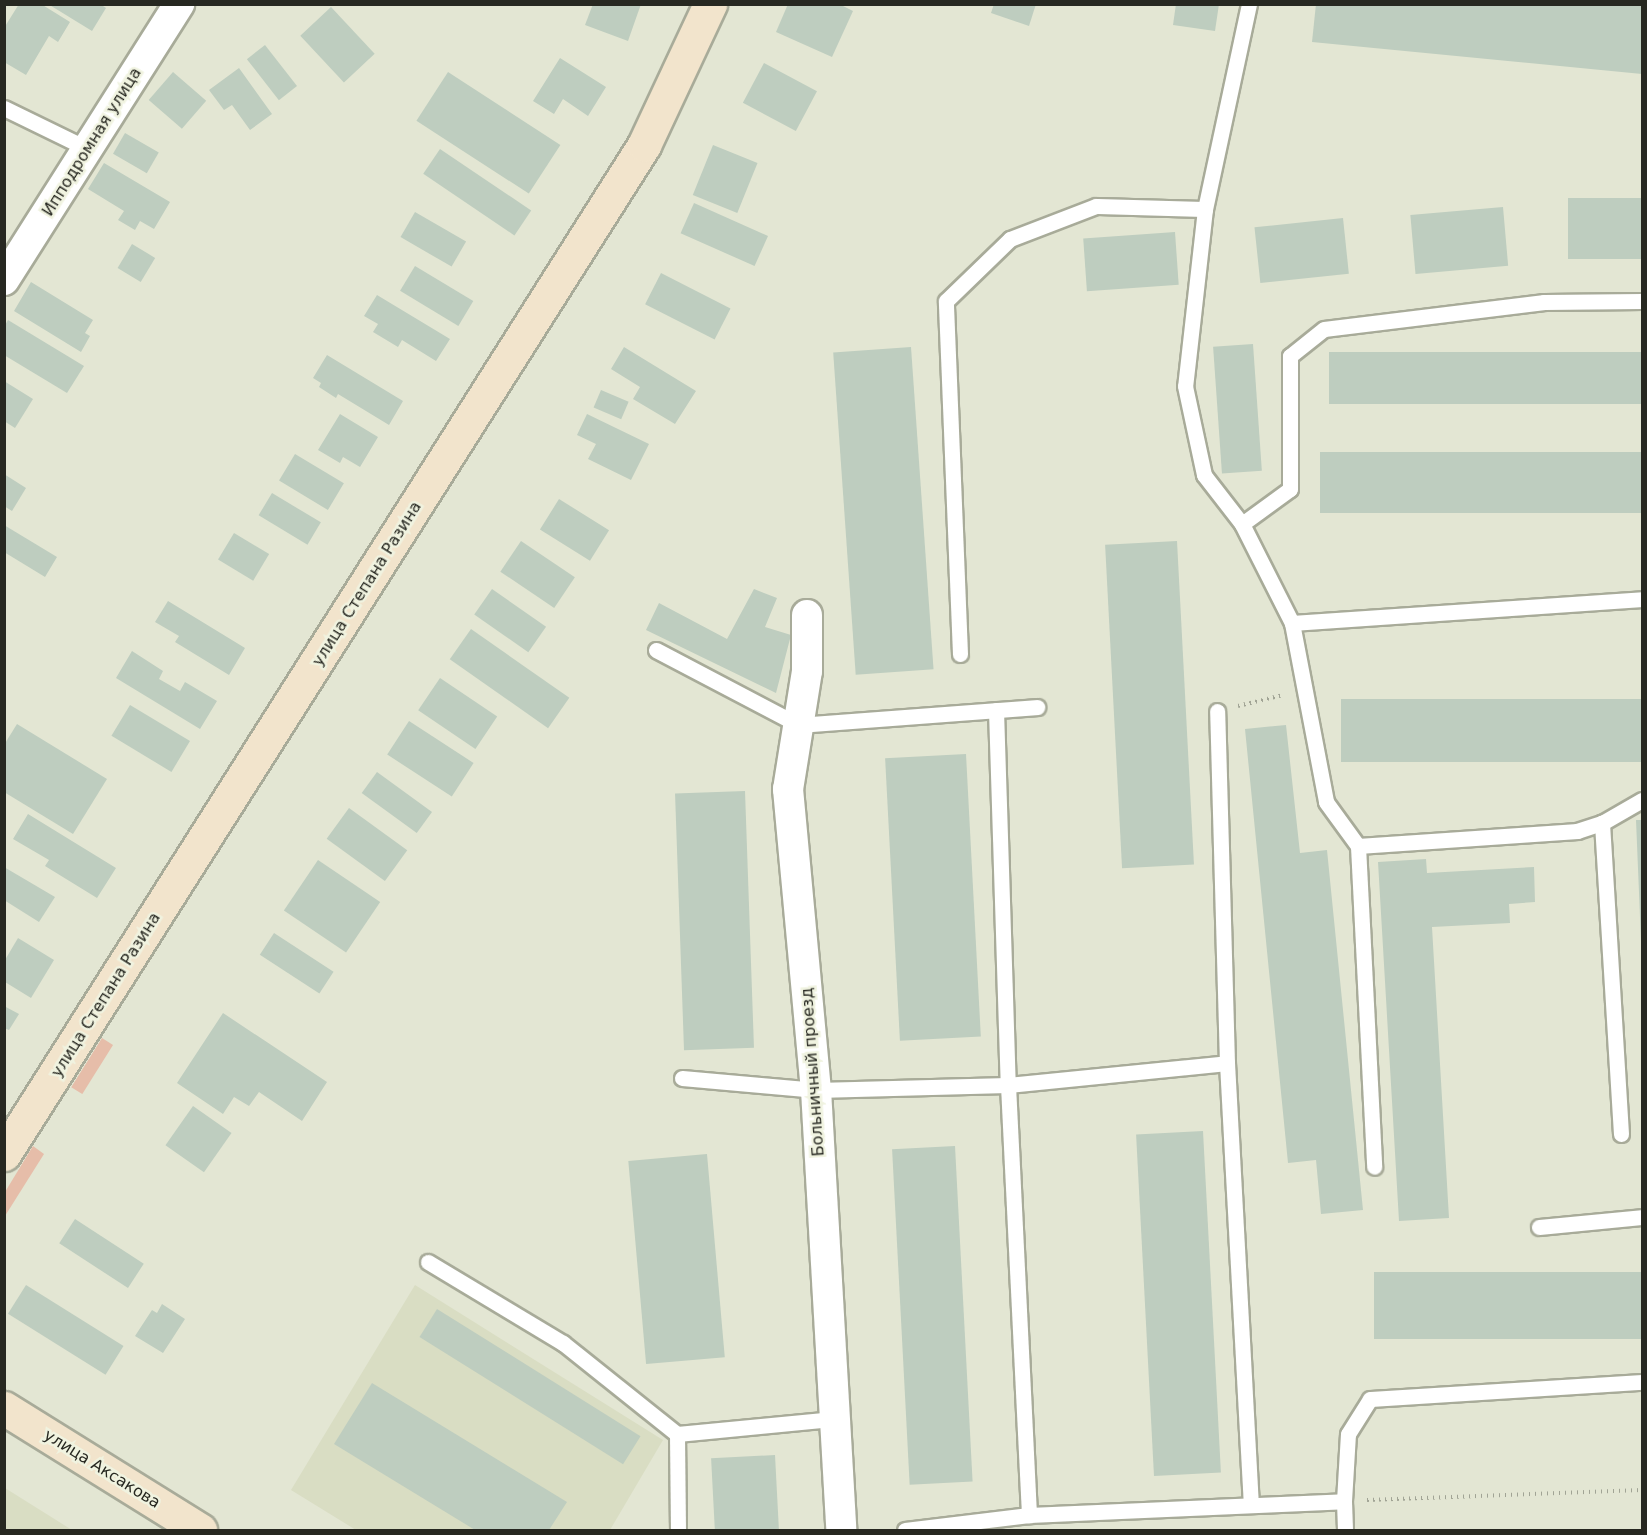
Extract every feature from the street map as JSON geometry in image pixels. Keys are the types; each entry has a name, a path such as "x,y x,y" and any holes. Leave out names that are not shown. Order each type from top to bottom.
{"main road":[{"name":"улица Степана Разина","path":"4,1154 644,146 710,4"},
{"name":"улица Аксакова","path":"4,1408 200,1530"}],"street":[{"name":"Ипподромная улица","path":"4,280 179,4"},
{"name":"Больничный проезд","path":"807,615 807,671 788,789 816,1090 841,1530"}],"lane":[{"path":"1249,4 1205,209 1185,386 1204,475 1242,524 1292,623 1326,802 1359,846 1374,1167"},
{"path":"4,108 88,149"},
{"path":"960,654 946,301 1010,239 1096,206 1205,209"},
{"path":"1242,524 1290,489 1290,356 1324,329 1544,302 1642,301"},
{"path":"1292,623 1642,599"},
{"path":"656,650 799,725 1037,707"},
{"path":"996,710 1008,1085 1029,1515"},
{"path":"1217,711 1227,1063 1251,1504"},
{"path":"1359,846 1577,831 1602,823 1642,800"},
{"path":"1602,823 1621,1134"},
{"path":"682,1078 816,1090 1008,1085 1227,1063"},
{"path":"1539,1227 1642,1217"},
{"path":"428,1262 563,1343 677,1434 834,1419"},
{"path":"1345,1530 1344,1501 1348,1434 1370,1400 1642,1382"},
{"path":"677,1434 678,1530"},
{"path":"905,1530 1029,1515 1344,1501"}],"path":[{"path":"1217,711 1305,690"},
{"path":"1344,1501 1642,1490"}],"shaded area":[{"path":"102,1038 113,1045 82,1094 71,1087"},
{"path":"33,1146 44,1154 5,1216 5,1192"},
{"path":"415,1285 663,1440 610,1530 356,1530 291,1490"},
{"path":"5,1488 72,1530 5,1530"}],"building":[{"path":"19,4 41,4 70,22 58,42 49,36 26,75 4,62 4,28"},
{"path":"48,4 100,4 106,8 92,31"},
{"path":"593,4 641,4 628,41 585,25"},
{"path":"788,4 839,4 853,11 832,57 776,32"},
{"path":"994,4 1036,4 1029,26 991,13"},
{"path":"1176,4 1219,4 1215,31 1173,25"},
{"path":"1316,4 1642,4 1642,74 1312,42"},
{"path":"331,7 375,54 344,82 300,36"},
{"path":"265,45 297,86 279,100 247,59"},
{"path":"560,58 606,87 588,116 563,99 554,114 533,101"},
{"path":"764,63 817,91 796,131 743,103"},
{"path":"239,68 272,114 250,130 232,105 224,110 209,90"},
{"path":"173,72 206,101 182,129 149,100"},
{"path":"448,72 560,145 529,194 416,121"},
{"path":"125,133 159,152 147,173 113,154"},
{"path":"713,145 758,163 737,213 693,195"},
{"path":"440,149 531,211 514,235 423,174"},
{"path":"104,163 170,202 154,229 140,221 135,230 118,220 124,211 88,189"},
{"path":"1568,198 1642,198 1642,259 1568,259"},
{"path":"694,203 768,236 755,266 681,233"},
{"path":"1503,207 1508,266 1415,274 1410,215"},
{"path":"415,212 466,241 452,267 400,237"},
{"path":"1343,218 1349,274 1260,283 1254,227"},
{"path":"1175,232 1179,285 1087,291 1083,238"},
{"path":"132,244 155,258 141,282 118,268"},
{"path":"415,266 473,301 458,326 400,291"},
{"path":"661,273 730,308 715,340 645,304"},
{"path":"31,282 93,320 85,333 90,336 81,352 14,311"},
{"path":"377,295 450,339 436,361 402,340 398,347 373,332 378,324 364,316"},
{"path":"8,320 84,366 67,393 4,355 4,327"},
{"path":"1253,344 1262,471 1222,473 1213,347"},
{"path":"624,347 696,391 675,424 633,399 640,387 611,369"},
{"path":"911,347 934,669 856,675 833,352"},
{"path":"1329,352 1642,352 1642,404 1329,404"},
{"path":"327,355 403,401 389,425 338,394 336,398 319,387 321,383 313,378"},
{"path":"4,381 33,399 15,428 4,421"},
{"path":"601,390 629,402 621,419 594,407"},
{"path":"340,414 378,437 360,467 343,457 340,463 318,450"},
{"path":"587,414 649,444 631,480 588,459 596,444 577,435"},
{"path":"1320,452 1642,452 1642,513 1320,513"},
{"path":"295,454 344,483 328,510 279,481"},
{"path":"4,474 26,488 12,511 4,506"},
{"path":"272,493 321,522 307,545 259,515"},
{"path":"559,499 609,530 590,561 540,530"},
{"path":"4,525 57,557 45,577 4,552"},
{"path":"234,533 269,554 253,581 218,560"},
{"path":"521,541 575,577 554,608 500,572"},
{"path":"1177,541 1194,865 1122,868 1105,545"},
{"path":"492,589 546,627 528,652 474,614"},
{"path":"754,589 777,598 765,627 791,635 776,693 646,630 659,603 727,639"},
{"path":"168,601 245,648 229,675 175,642 179,636 155,622"},
{"path":"471,629 569,698 548,728 450,659"},
{"path":"132,651 163,671 159,679 180,691 185,682 217,701 200,729 116,678"},
{"path":"440,678 497,717 475,749 418,710"},
{"path":"1341,699 1642,699 1642,762 1341,762"},
{"path":"130,705 190,741 171,772 111,736"},
{"path":"409,721 474,763 452,796 387,755"},
{"path":"17,724 107,779 73,834 4,792 4,745"},
{"path":"1286,725 1300,853 1327,850 1363,1210 1321,1214 1316,1160 1288,1163 1245,729"},
{"path":"966,754 981,1037 900,1041 885,758"},
{"path":"377,772 432,812 417,833 362,793"},
{"path":"745,791 754,1048 684,1050 675,793"},
{"path":"349,808 407,850 385,881 327,839"},
{"path":"28,814 116,868 97,898 45,866 49,860 13,839"},
{"path":"1636,820 1642,820 1641,941"},
{"path":"1426,859 1427,873 1534,867 1535,902 1509,904 1510,923 1432,927 1449,1218 1399,1221 1378,862"},
{"path":"318,860 380,902 346,953 284,911"},
{"path":"4,867 55,897 39,922 4,900"},
{"path":"274,933 334,972 319,993 260,955"},
{"path":"18,938 54,960 31,998 5,982 5,960"},
{"path":"4,1006 19,1014 9,1030 4,1028"},
{"path":"223,1013 327,1082 302,1121 259,1092 249,1106 234,1097 223,1114 177,1083"},
{"path":"193,1106 232,1133 204,1172 165,1145"},
{"path":"1203,1131 1221,1473 1154,1476 1136,1135"},
{"path":"955,1146 973,1482 910,1485 892,1149"},
{"path":"707,1154 725,1357 646,1364 628,1161"},
{"path":"75,1219 144,1264 128,1288 59,1243"},
{"path":"1374,1272 1642,1272 1642,1339 1374,1339"},
{"path":"26,1285 124,1346 106,1375 8,1314"},
{"path":"162,1304 185,1319 163,1353 135,1336 152,1310 157,1313"},
{"path":"437,1309 641,1436 623,1464 420,1337"},
{"path":"372,1383 567,1502 549,1530 475,1530 334,1444"},
{"path":"775,1455 779,1530 715,1530 711,1458"}]}
